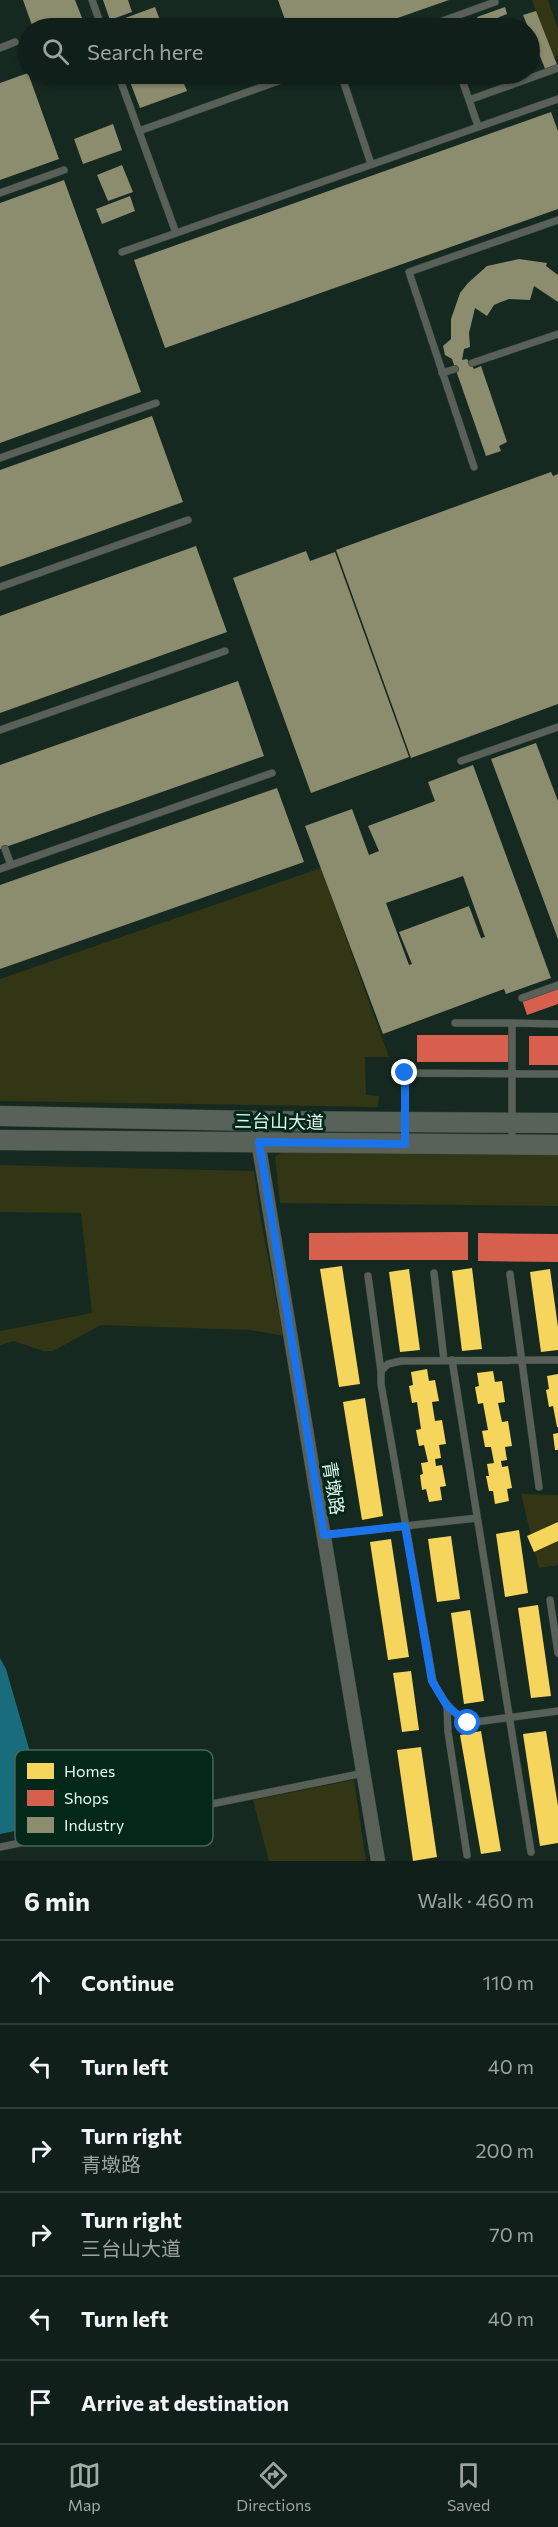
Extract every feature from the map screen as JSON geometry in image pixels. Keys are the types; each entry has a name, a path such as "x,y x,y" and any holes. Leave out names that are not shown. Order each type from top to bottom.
{"main road":[{"name":"三台山大道","path":"0,1116 558,1124"},
{"name":"三台山大道","path":"0,1140 558,1145"}],"street":[{"name":"青墩路","path":"255,1121 378,1861"}],"lane":[{"path":"92,0 98,18"},
{"path":"459,18 495,2 494,0"},
{"path":"0,48 15,42"},
{"path":"540,74 558,68"},
{"path":"122,84 176,233"},
{"path":"139,131 270,84"},
{"path":"344,84 371,164"},
{"path":"463,84 478,126"},
{"path":"469,100 514,84"},
{"path":"122,252 558,99"},
{"path":"0,193 64,170"},
{"path":"474,467 409,272 558,220"},
{"path":"472,363 558,334"},
{"path":"442,373 455,369"},
{"path":"0,458 156,403"},
{"path":"0,587 188,520"},
{"path":"0,730 225,651"},
{"path":"461,761 558,727"},
{"path":"0,869 272,773"},
{"path":"5,849 11,865"},
{"path":"522,998 558,985"},
{"path":"455,1023 558,1024"},
{"path":"512,1023 512,1145"},
{"path":"405,1144 405,1073 558,1074"},
{"path":"434,1273 477,1518 531,1852"},
{"path":"510,1274 539,1487"},
{"path":"368,1276 381,1384 432,1681 447,1706 468,1723 558,1711"},
{"path":"381,1371 388,1364 401,1361 558,1360"},
{"path":"324,1535 477,1518"},
{"path":"550,1600 558,1653"},
{"path":"447,1706 448,1732 467,1855"},
{"path":"213,1804 364,1773"},
{"path":"0,1847 15,1844"}],"green space":[{"path":"532,0 548,0 558,29 558,56 552,58"},
{"path":"321,868 389,1057 365,1057 366,1095 379,1096 378,1107 0,1101 0,979"},
{"path":"283,1152 558,1153 558,1206 280,1203 275,1157"},
{"path":"0,1165 254,1171 283,1336 251,1330 101,1325 53,1351 43,1351 14,1341 0,1345 0,1331 92,1313 81,1213 0,1212"},
{"path":"521,1494 558,1495 558,1565 539,1568"},
{"path":"354,1780 366,1861 269,1861 253,1800"}],"water":[{"path":"0,1658 6,1669 29,1750 15,1750 15,1831 0,1834"}],"building: Homes":[{"path":"342,1266 360,1384 339,1387 320,1269"},
{"path":"472,1268 482,1349 462,1351 452,1271"},
{"path":"409,1269 420,1350 400,1352 389,1272"},
{"path":"550,1269 558,1327 558,1350 541,1352 530,1272"},
{"path":"427,1369 429,1381 435,1380 439,1401 432,1402 435,1421 442,1420 446,1444 439,1445 441,1458 435,1459 436,1466 442,1465 446,1486 440,1487 442,1500 429,1502 426,1489 422,1490 420,1475 423,1474 421,1463 428,1462 424,1445 419,1446 416,1430 421,1429 417,1402 412,1403 409,1386 413,1385 411,1372"},
{"path":"493,1371 495,1382 502,1381 505,1402 498,1403 502,1422 508,1421 512,1446 505,1447 507,1460 501,1461 502,1467 508,1466 512,1488 507,1489 509,1501 495,1504 493,1491 489,1491 486,1476 489,1476 487,1464 494,1463 491,1447 485,1447 482,1431 488,1430 483,1403 478,1404 475,1387 479,1386 477,1373"},
{"path":"558,1374 557,1427 553,1406 549,1407 546,1390 549,1389 547,1376"},
{"path":"365,1398 383,1516 362,1520 343,1402"},
{"path":"558,1433 558,1450 555,1450 553,1434"},
{"path":"558,1522 558,1541 534,1552 527,1536"},
{"path":"519,1530 528,1593 505,1597 496,1534"},
{"path":"451,1536 460,1599 437,1602 428,1539"},
{"path":"391,1539 409,1657 388,1660 370,1542"},
{"path":"538,1605 551,1696 531,1698 518,1608"},
{"path":"470,1610 484,1701 464,1704 451,1613"},
{"path":"411,1671 419,1730 402,1732 393,1673"},
{"path":"481,1731 501,1851 481,1854 460,1735"},
{"path":"546,1731 558,1806 558,1843 540,1846 523,1734"},
{"path":"421,1747 437,1857 413,1861 397,1750"}],"building: Shops":[{"path":"558,987 558,1004 527,1015 522,1000"},
{"path":"417,1035 509,1035 509,1062 417,1062"},
{"path":"529,1036 558,1036 558,1065 529,1065"},
{"path":"468,1232 468,1260 309,1260 309,1233"},
{"path":"478,1233 558,1234 558,1262 478,1261"}],"building: Industry":[{"path":"23,0 75,0 82,18 29,18"},
{"path":"103,0 128,0 132,12 109,18"},
{"path":"278,0 449,0 398,18 284,18"},
{"path":"155,7 159,18 125,18"},
{"path":"505,7 507,14 497,18 477,17"},
{"path":"536,11 539,18 524,18 523,15"},
{"path":"540,21 558,67 546,71 540,56"},
{"path":"18,77 18,84 32,84 59,159 0,180 0,83"},
{"path":"131,84 184,84 187,91 140,108"},
{"path":"551,112 558,131 558,209 165,348 134,260"},
{"path":"113,124 122,150 83,164 74,139"},
{"path":"122,165 133,192 108,201 97,175"},
{"path":"64,180 141,392 0,443 0,203"},
{"path":"130,196 135,211 102,224 96,209"},
{"path":"519,259 547,263 546,266 558,275 558,302 534,286 530,300 509,299 494,305 487,316 475,308 469,333 470,347 464,349 462,360 467,359 474,369 481,366 507,442 499,446 501,451 486,456 452,359 445,355 443,346 451,339 451,319 460,293 468,283 487,266"},
{"path":"152,416 183,502 0,567 0,470"},
{"path":"551,472 553,476 558,474 558,704 411,758 336,550"},
{"path":"196,546 227,632 0,713 0,616"},
{"path":"306,551 310,561 335,552 409,757 311,793 233,578"},
{"path":"238,681 264,756 0,849 0,765"},
{"path":"536,743 558,801 558,939 491,759"},
{"path":"473,765 551,978 506,994 504,989 383,1034 305,826 352,809 369,855 379,851 368,826 435,801 428,782","holes":["463,876 485,937 481,938 469,906 399,932 412,964 409,965 386,903"]},
{"path":"277,788 304,862 0,969 0,885"}],"route":[{"path":"405,1073 405,1144 259,1142 324,1535 405,1526 432,1681 447,1706 468,1723"}]}
